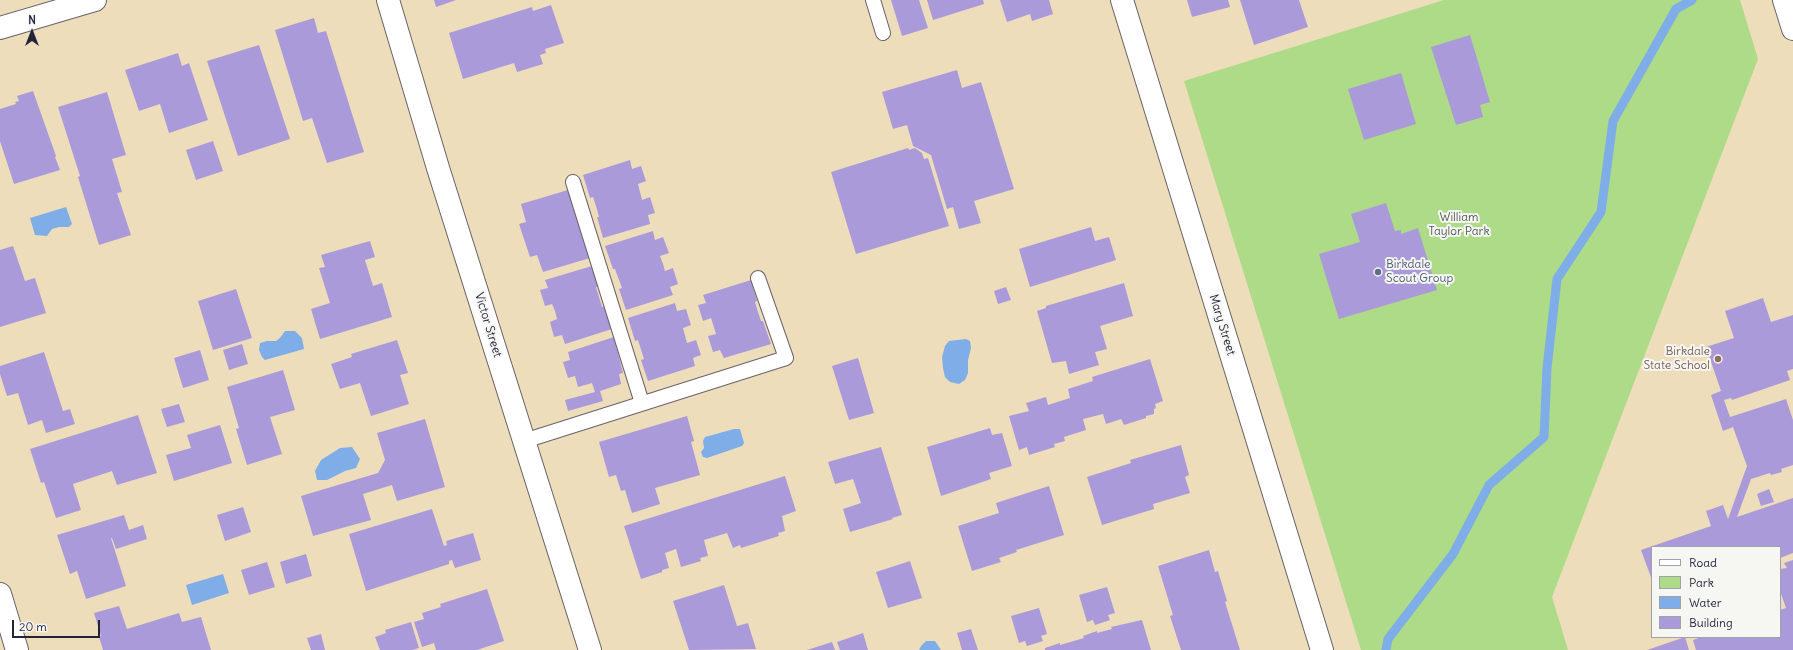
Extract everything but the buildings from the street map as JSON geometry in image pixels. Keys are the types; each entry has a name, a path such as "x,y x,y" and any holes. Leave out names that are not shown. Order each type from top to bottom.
{"street":[{"path":"0,28 95,0"},
{"name":"Victor Street","path":"388,0 440,176 590,650"},
{"name":"Mary Street","path":"1122,0 1322,650"},
{"path":"1784,0 1793,29"},
{"path":"0,594 17,650"}],"lane":[{"path":"873,0 883,33"},
{"path":"573,182 642,403"},
{"path":"524,441 786,358 758,278"}],"green space":[{"name":"William Taylor Park","path":"1444,0 1740,0 1758,59 1552,597 1568,650 1361,650 1184,81"}],"water":[{"path":"66,207 72,224 69,227 52,229 47,236 35,235 30,218"},
{"path":"285,331 295,331 302,338 304,349 265,360 259,350 260,343 276,341"},
{"path":"966,339 970,341 971,348 968,360 968,373 965,380 959,384 950,382 945,377 943,368 942,357 945,346 949,341"},
{"path":"734,429 740,429 744,443 742,446 707,458 703,457 701,452 704,448 703,441 705,437"},
{"path":"352,447 360,459 356,468 345,471 327,480 317,480 315,471 321,460 340,448"},
{"path":"223,574 229,593 192,605 186,585"},
{"path":"926,641 935,641 941,650 919,650"}],"waterway":[{"path":"1386,650 1388,639 1453,554 1489,485 1544,437 1547,368 1557,279 1601,212 1613,121 1676,9 1692,0"}],"place":[{"name":"Birkdale Scout Group","path":"1378,272"},
{"name":"Birkdale State School","path":"1718,359"}]}
